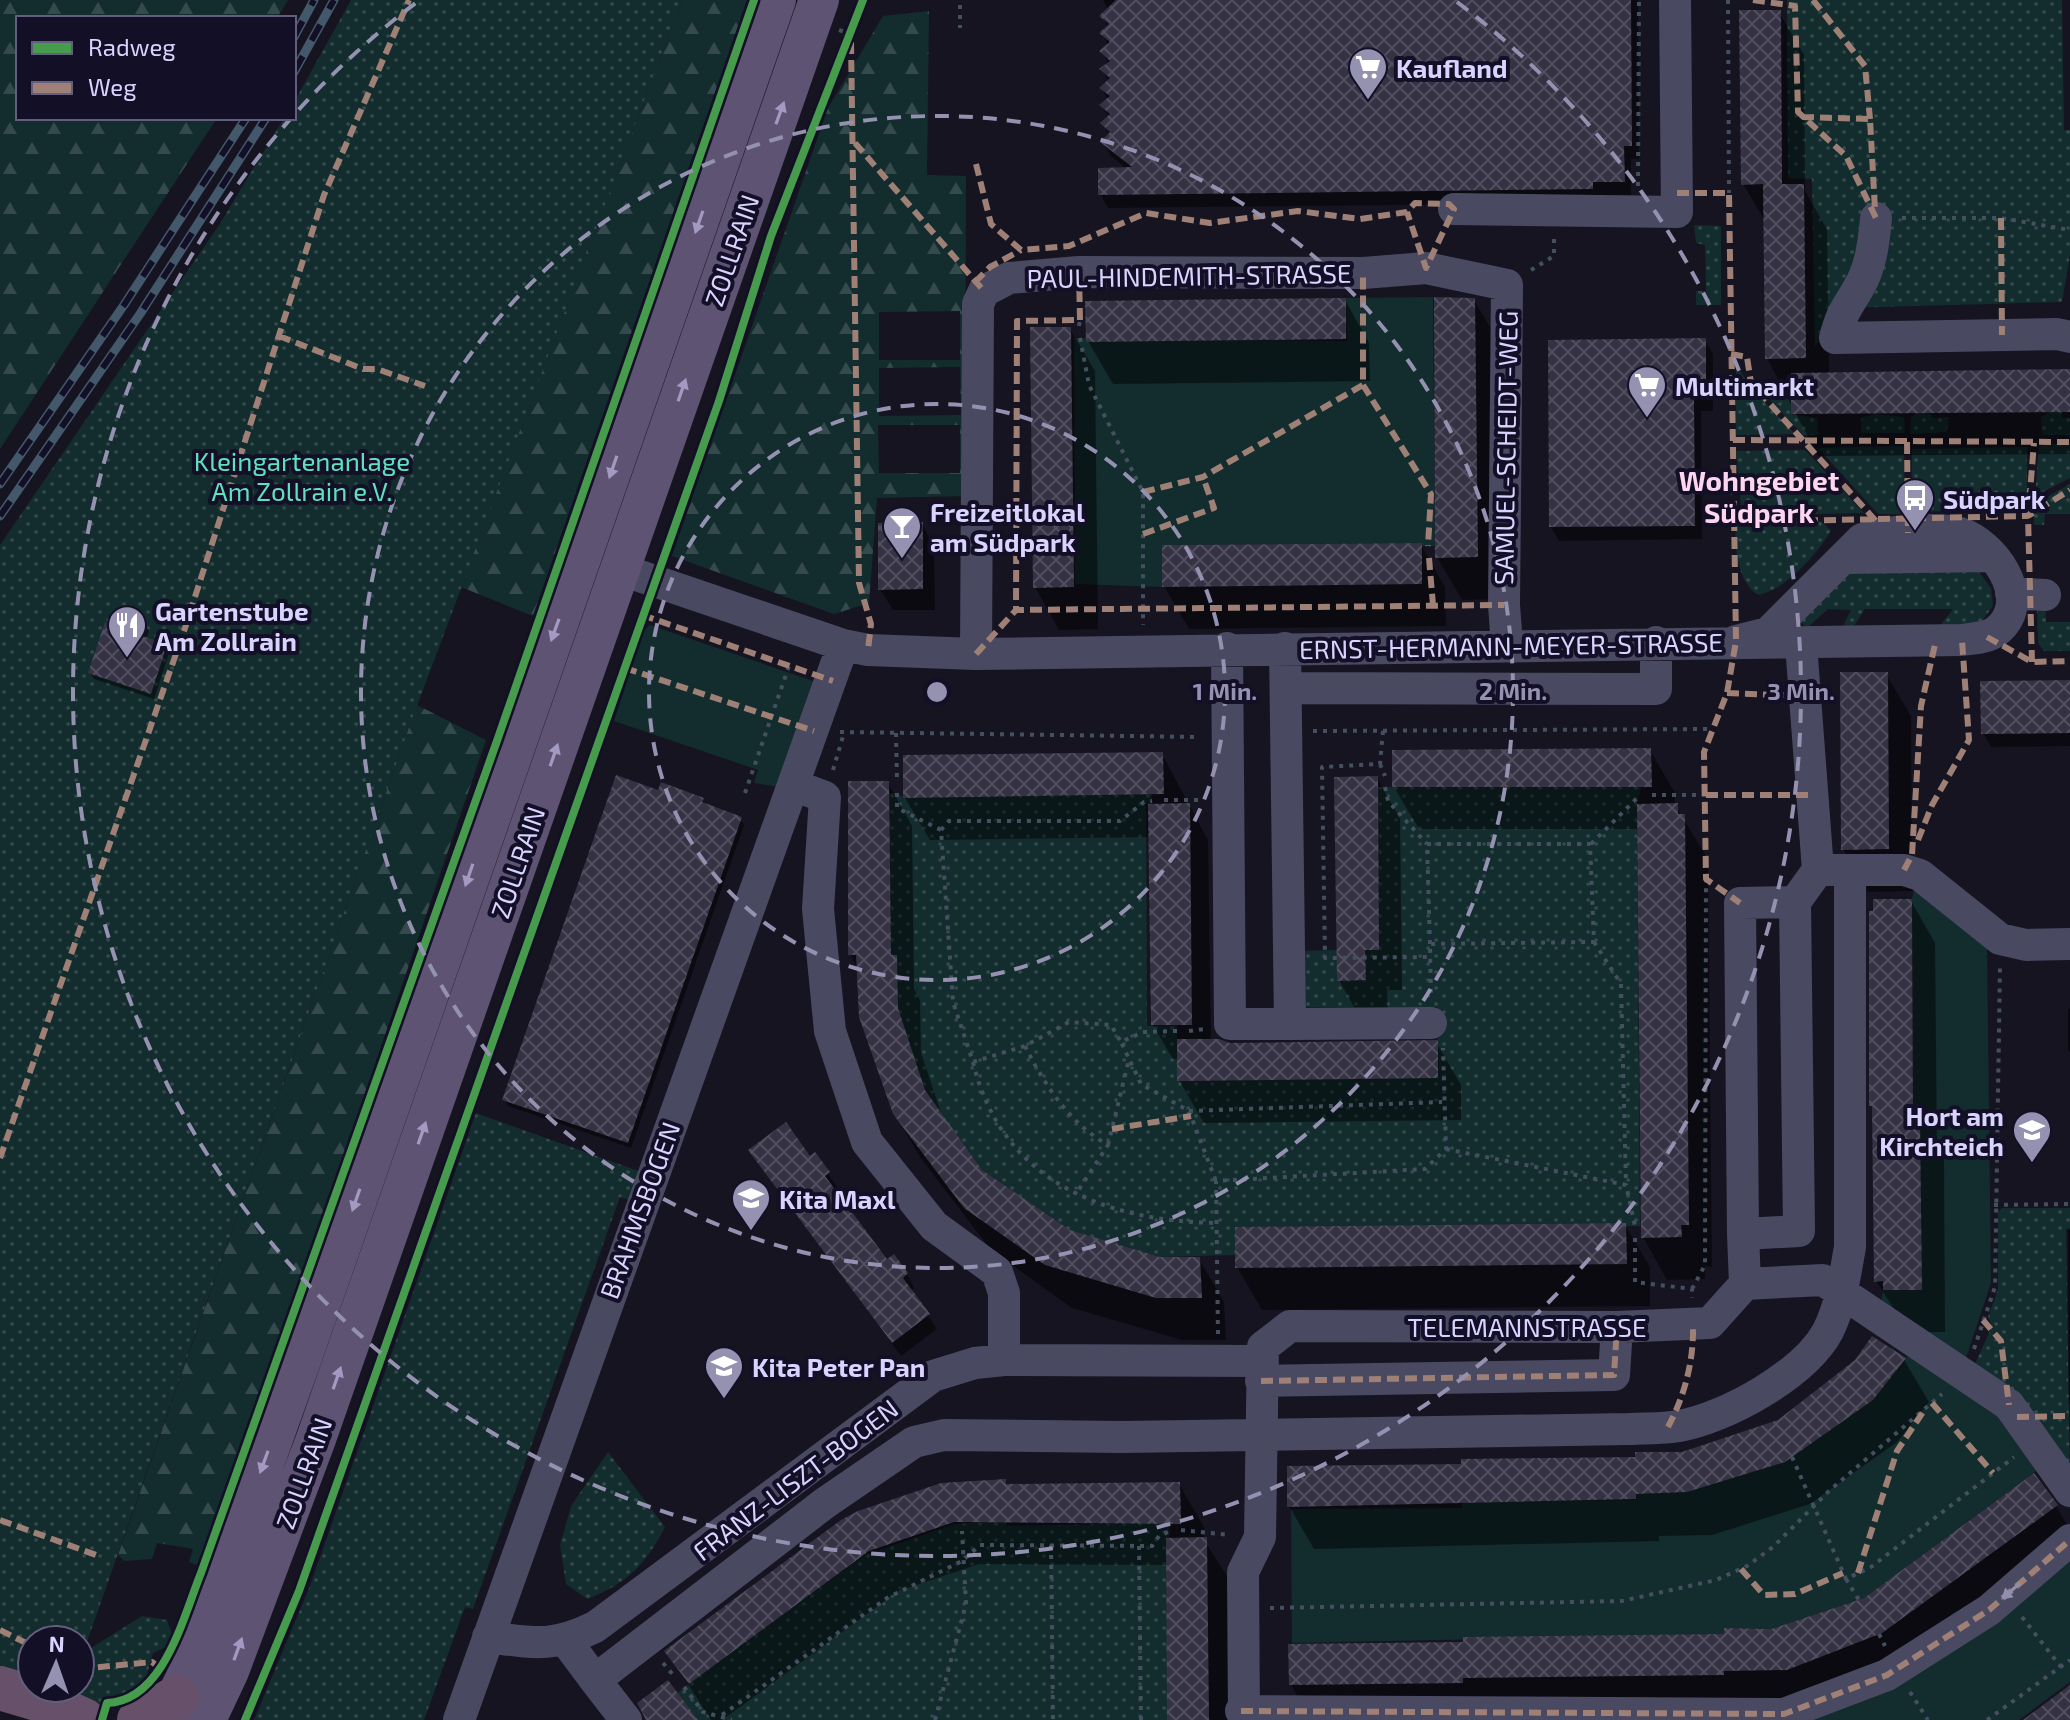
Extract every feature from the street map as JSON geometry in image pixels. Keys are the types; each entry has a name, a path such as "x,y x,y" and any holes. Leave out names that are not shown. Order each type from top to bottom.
{"highway":[{"path":"0,1688 37,1699 84,1720"},
{"path":"0,1703 22,1720"},
{"path":"139,1720 183,1712"}],"main road":[{"name":"ZOLLRAIN","path":"183,1712 300,1363 776,0"},
{"name":"ZOLLRAIN","path":"183,1712 229,1671 321,1424 819,0"},
{"path":"581,556 619,569"}],"street":[{"path":"1454,209 1677,212 1675,0"},
{"path":"1876,218 1873,246 1860,285 1843,308 1835,338 2057,334 2070,337"},
{"name":"SAMUEL-SCHEIDT-WEG","path":"1426,268 1507,285 1504,605 1507,645"},
{"name":"PAUL-HINDEMITH-STRASSE","path":"976,654 975,337 978,304 984,291 1009,278 1079,272 1363,273 1426,268"},
{"name":"ERNST-HERMANN-MEYER-STRASSE","path":"619,569 843,645 868,650 976,654 1736,641 1801,644 1987,637 2002,627 2010,612 2011,593 2006,572 1991,556 1845,558 1768,633 1736,641"},
{"path":"2011,593 2045,595"},
{"path":"1286,688 1656,689 1656,642"},
{"path":"1743,1234 1799,1231 1795,902 1818,870 1801,644"},
{"name":"BRAHMSBOGEN","path":"469,1714 488,1637 843,645"},
{"path":"1227,648 1230,1024 1431,1023"},
{"name":"ERNST-HERMANN-MEYER-STRASSE","path":"1285,648 1290,1024"},
{"path":"793,785 825,797 818,909 830,1031 867,1142 934,1226 997,1272 1004,1293 1004,1360"},
{"path":"1818,870 1904,870 1920,875 2000,939 2026,945 2070,944"},
{"path":"595,1680 825,1503 914,1442 944,1435 1261,1435 1677,1427 1723,1414 1800,1365 1827,1332 1842,1292 1850,1247 1850,872"},
{"path":"1795,902 1740,903 1745,1284 1823,1280 1842,1292 2009,1405 2070,1491"},
{"name":"TELEMANNSTRASSE","path":"1262,1371 1263,1347 1290,1326 1617,1327 1710,1323 1745,1284"},
{"name":"FRANZ-LISZT-BOGEN","path":"488,1637 541,1644 566,1641 595,1627 933,1376 975,1363 1004,1360 1219,1360 1262,1371 1614,1375 1617,1327"},
{"path":"1262,1371 1260,1537 1243,1572 1242,1716 1784,1714 1896,1670 2006,1596 2070,1540"},
{"path":"566,1641 626,1720"}],"path":[{"path":"1638,211 1639,0"},
{"path":"1728,0 1729,193"},
{"path":"960,5 960,28"},
{"path":"1507,285 1554,256 1553,210"},
{"path":"1876,218 2001,218 2070,230"},
{"path":"1080,338 1089,385 1143,492 1143,651"},
{"path":"745,793 789,666"},
{"path":"1286,731 1713,729"},
{"path":"814,731 1228,737"},
{"path":"1383,731 1380,764 1385,776"},
{"path":"896,733 897,781"},
{"path":"1380,764 1322,767 1325,958 1431,957"},
{"path":"1385,787 1388,801 1427,844 1431,1023 1442,1023 1446,1149"},
{"path":"897,793 897,808 941,830"},
{"path":"1427,844 1590,844 1640,795"},
{"path":"1652,795 1706,795"},
{"path":"1164,800 1228,799"},
{"path":"1152,801 1144,802 1120,821 949,821 941,830 953,1002 979,1088 1007,1141 1036,1170 1076,1195 1134,1215 1175,1222 1216,1223"},
{"path":"1590,844 1594,942 1621,984 1626,1185 1635,1226"},
{"path":"1693,1324 1692,1289 1705,1265 1706,879"},
{"path":"1430,944 1594,942"},
{"path":"973,1062 1025,1046 1069,1022 1111,1025 1141,1084 1189,1111 1443,1102"},
{"path":"1121,1042 1143,1032 1177,1031"},
{"path":"1025,1046 1042,1080 1074,1119 1108,1145"},
{"path":"1076,1195 1108,1145 1129,1059"},
{"path":"1189,1111 1216,1181 1219,1360"},
{"path":"1446,1149 1626,1185"},
{"path":"1216,1181 1425,1169 1446,1149"},
{"path":"1994,1205 2070,1204"},
{"path":"1635,1238 1635,1282 1692,1289"},
{"path":"1846,1579 1871,1567 2034,1441"},
{"path":"1792,1457 1846,1579 1859,1600"},
{"path":"1181,1530 1214,1534"},
{"path":"935,1720 966,1604 962,1531"},
{"path":"722,1715 887,1598 962,1561 980,1545 1152,1546 1159,1536 1170,1531"},
{"path":"1051,1545 1053,1720"},
{"path":"1139,1546 1141,1720"},
{"path":"2006,1596 2061,1667"},
{"path":"1987,1720 2070,1660"},
{"path":"1896,1670 1928,1720"},
{"path":"684,1687 703,1712 732,1720"}],"green space":[{"path":"0,0 288,0 278,16 16,16 16,120 216,120 0,449"},
{"name":"Kleingartenanlage Am Zollrain e.V.","path":"351,0 682,0 414,714 93,1624 16,1624 16,1674 0,1666 0,545 219,225 283,120 296,120 296,98"},
{"path":"682,0 747,0 533,616 461,587"},
{"path":"1787,0 2062,0 2064,130 2070,130 2070,255 2062,302 1843,308 1815,347 1812,179 1788,178"},
{"path":"929,11 927,175 966,176 965,496 877,498 869,603 834,614 672,556 828,108 883,16","holes":["960,311 960,360 879,360 879,312","960,367 961,415 879,416 879,368","878,425 960,425 960,473 879,473"]},
{"path":"1694,225 1721,226 1721,305 1696,305 1696,291 1706,291 1705,245 1696,243"},
{"path":"1433,297 1435,546 1422,546 1422,543 1162,545 1162,587 1075,584 1074,338 1347,341 1346,298"},
{"path":"1736,365 1753,390 1795,434 1736,435"},
{"path":"1762,392 1791,393 1791,414 1817,418 1818,435 1803,435"},
{"path":"2050,412 2062,412 2062,418 2070,418 2070,435 2042,435 2041,417"},
{"path":"1916,413 1930,413 1932,418 1949,417 1947,432 1910,434 1911,418"},
{"path":"1875,414 1904,417 1905,433 1861,433 1861,418"},
{"path":"2070,442 2070,478 2035,496 2039,446"},
{"path":"1904,446 1905,514 1878,514 1818,448"},
{"path":"2027,447 2027,498 2017,509 1911,512 1912,449"},
{"path":"1805,450 1864,513 1742,516 1736,451"},
{"path":"2070,484 2070,514 2045,514 2044,525 2034,525 2034,504"},
{"path":"1820,521 1831,530 1800,570 1768,592 1758,595 1751,590 1738,563 1737,524"},
{"path":"1863,569 1978,571 1991,588 1993,606 1978,626 1939,627 1953,609 1865,609 1852,629 1842,628 1851,610 1828,609 1807,628 1800,622 1845,574"},
{"path":"2045,601 2046,622 2070,622 2070,651 2044,651 2038,643 2037,604"},
{"path":"650,625 819,683 779,787 754,783 758,770 614,721 644,630"},
{"path":"417,705 486,740 207,1555 197,1565 189,1562 193,1549 157,1543 152,1559 124,1561 118,1555"},
{"path":"1378,787 1641,787 1637,804 1640,1226 1626,1226 1626,1223 1235,1227 1235,1255 1160,1257 1070,1230 982,1170 925,1090 898,1008 897,956 891,955 889,793 897,793 904,798 1152,794 1152,804 1146,804 1147,1026 1177,1025 1177,1080 1438,1077 1437,1007 1301,1007 1299,951 1379,949"},
{"path":"1915,886 1987,939 1991,1283 1965,1361 1880,1309 1883,1290 1922,1289 1920,1116 1913,1116 1912,899"},
{"path":"476,1113 647,1174 637,1203 620,1197 473,1609 465,1607 424,1720 254,1720 310,1586"},
{"path":"2002,1208 2070,1208 2070,1228 2066,1229 2070,1483 1971,1373 1992,1326 1988,1317 1998,1290 1998,1212"},
{"path":"1914,1348 2003,1409 2043,1466 1864,1598 1771,1629 1724,1628 1724,1634 1292,1643 1291,1509 1462,1508 1462,1502 1636,1500 1637,1494 1687,1492 1785,1462 1873,1400"},
{"path":"608,1452 665,1527 634,1571 613,1587 587,1599 566,1584 560,1545 571,1506"},
{"path":"1006,1521 1007,1526 1170,1523 1170,1538 1166,1538 1168,1720 698,1720 677,1693 865,1555 954,1524"},
{"path":"2070,1540 2070,1682 2019,1720 1258,1720 1784,1714 1887,1675"},
{"path":"142,1616 167,1620 175,1643 153,1653 144,1685 120,1697 103,1697 100,1711 84,1704 96,1704 96,1645"}],"building":[{"name":"Kaufland","path":"1116,0 1631,0 1632,146 1624,146 1625,182 1593,182 1593,189 1098,195 1098,168 1132,167 1100,142 1110,132 1100,123 1110,114 1099,105 1110,96 1099,88 1110,78 1099,69 1110,61 1099,51 1110,42 1099,33 1109,24 1099,16"},
{"path":"1739,10 1781,10 1782,184 1804,184 1806,358 1765,359 1763,184 1741,185"},
{"path":"1434,297 1475,298 1478,557 1435,558"},
{"path":"1346,298 1346,339 1086,342 1085,301"},
{"path":"1030,327 1071,327 1074,587 1033,588"},
{"path":"1706,338 1706,398 1694,398 1695,526 1549,527 1548,340"},
{"path":"2070,369 2070,412 1791,414 1791,373"},
{"path":"923,522 923,589 878,590 878,523"},
{"path":"1422,543 1422,584 1162,587 1162,545"},
{"name":"Gartenstube Am Zollrain","path":"118,614 147,623 143,636 167,645 151,694 88,673 105,622 115,625"},
{"path":"1840,672 1888,672 1889,849 1841,850"},
{"path":"2070,680 2070,733 1981,734 1980,681"},
{"path":"1651,748 1652,787 1392,787 1392,750"},
{"path":"1163,752 1164,794 903,798 903,755"},
{"path":"616,775 658,790 661,782 742,817 628,1143 502,1100"},
{"path":"1378,776 1379,950 1365,950 1366,980 1337,981 1334,777"},
{"path":"848,781 889,781 891,955 897,955 898,1008 925,1090 982,1170 1070,1230 1160,1257 1200,1257 1202,1298 1156,1298 1045,1265 964,1208 893,1114 859,1017 856,955 848,955"},
{"path":"1190,803 1192,1025 1151,1025 1148,804"},
{"path":"1678,803 1678,814 1685,814 1689,1225 1681,1225 1682,1237 1641,1238 1637,804"},
{"path":"1873,899 1912,899 1913,1116 1920,1116 1922,1290 1883,1290 1883,1281 1874,1282 1872,1106 1869,1106 1869,911 1873,911"},
{"path":"1177,1039 1219,1039 1230,1043 1438,1040 1438,1078 1177,1081"},
{"path":"786,1122 810,1156 815,1152 830,1172 825,1176 887,1259 894,1254 908,1273 903,1278 930,1314 892,1343 748,1150"},
{"path":"1626,1223 1627,1264 1235,1268 1235,1227"},
{"path":"1872,1336 1906,1358 1873,1400 1785,1462 1687,1492 1636,1494 1636,1499 1287,1507 1287,1466 1461,1464 1461,1459 1635,1457 1635,1452 1682,1452 1778,1420 1855,1360"},
{"path":"2034,1473 2058,1505 1882,1633 1787,1670 1724,1671 1724,1675 1463,1678 1463,1683 1289,1685 1288,1644 1463,1642 1463,1637 1724,1634 1724,1628 1771,1629 1864,1598"},
{"path":"1006,1479 1006,1484 1180,1482 1181,1524 954,1522 869,1551 689,1684 664,1651 841,1520 858,1511 941,1483"},
{"path":"1207,1537 1209,1720 1167,1720 1166,1538"},
{"path":"668,1680 698,1720 646,1720 637,1703"},
{"path":"2070,1685 2070,1720 2023,1720"}],"railway":[{"path":"296,33 314,0"},
{"path":"296,68 334,0"},
{"path":"0,484 124,305 245,120"},
{"path":"0,516 140,314 265,120"}],"marked path":[{"path":"0,1158 185,628 324,195 409,0"},
{"path":"1753,0 1795,6 1798,112 1846,156 1876,218"},
{"path":"1813,0 1865,66 1870,119"},
{"path":"851,42 859,583 871,624 868,650"},
{"path":"1802,117 1870,119 1875,210"},
{"path":"855,143 984,291"},
{"path":"976,164 991,224 1021,250 1069,246 1146,213 1210,223 1298,211 1360,219 1407,212 1415,203 1449,204 1454,209 1426,268 1407,212"},
{"path":"1677,193 1729,193 1736,641 1727,693 1704,752 1706,879 1740,903"},
{"path":"2001,218 2002,335"},
{"path":"975,282 990,267 1021,250"},
{"path":"1079,272 1080,320 1017,321 1016,610 1504,605"},
{"path":"1143,492 1203,477 1363,385 1363,273"},
{"path":"279,336 363,369 377,369 425,386"},
{"path":"1731,354 1747,357 1751,383 1876,521"},
{"path":"1363,385 1431,494 1428,546"},
{"path":"1733,440 2070,442"},
{"path":"1907,442 1908,533"},
{"path":"2032,662 2028,516 2034,443"},
{"path":"1143,534 1214,508 1203,477"},
{"path":"1734,522 2028,516 2070,490"},
{"path":"1429,558 1433,605"},
{"path":"976,654 1016,610"},
{"path":"642,615 833,681"},
{"path":"1987,637 2032,662 2070,661"},
{"path":"1904,870 1912,855 1921,706 1936,640"},
{"path":"1918,840 1932,805 1969,740 1962,640"},
{"path":"625,668 814,731"},
{"path":"1727,693 1805,696"},
{"path":"1706,795 1812,795"},
{"path":"1112,1129 1191,1116"},
{"path":"1983,1320 2001,1341 2009,1405"},
{"path":"1668,1427 1687,1377 1693,1324"},
{"path":"1261,1381 1614,1375 1617,1327"},
{"path":"1932,1403 1993,1473"},
{"path":"1858,1573 1897,1451 1925,1409"},
{"path":"2017,1417 2070,1416"},
{"path":"0,1520 96,1555"},
{"path":"1241,1711 1784,1714 1887,1675 1989,1610 2070,1540"},
{"path":"1741,1569 1764,1595 1795,1594 1843,1573"},
{"path":"0,1630 16,1638"},
{"path":"96,1667 152,1662 160,1668"}],"cycle path":[{"path":"102,1720 107,1703 127,1699 157,1673 187,1612 498,738 754,0"},
{"path":"245,1720 299,1591 719,401 771,236 863,0"}],"place":[{"name":"Kaufland","path":"1368,101"},
{"name":"Multimarkt","path":"1647,419"},
{"name":"Südpark","path":"1915,532"},
{"name":"Freizeitlokal am Südpark","path":"902,560"},
{"name":"Gartenstube Am Zollrain","path":"127,659"},
{"name":"Hort am Kirchteich","path":"2032,1164"},
{"name":"Kita Maxl","path":"751,1232"},
{"name":"Kita Peter Pan","path":"724,1400"}],"district":[{"name":"Wohngebiet Südpark","path":"1759,496"}]}
